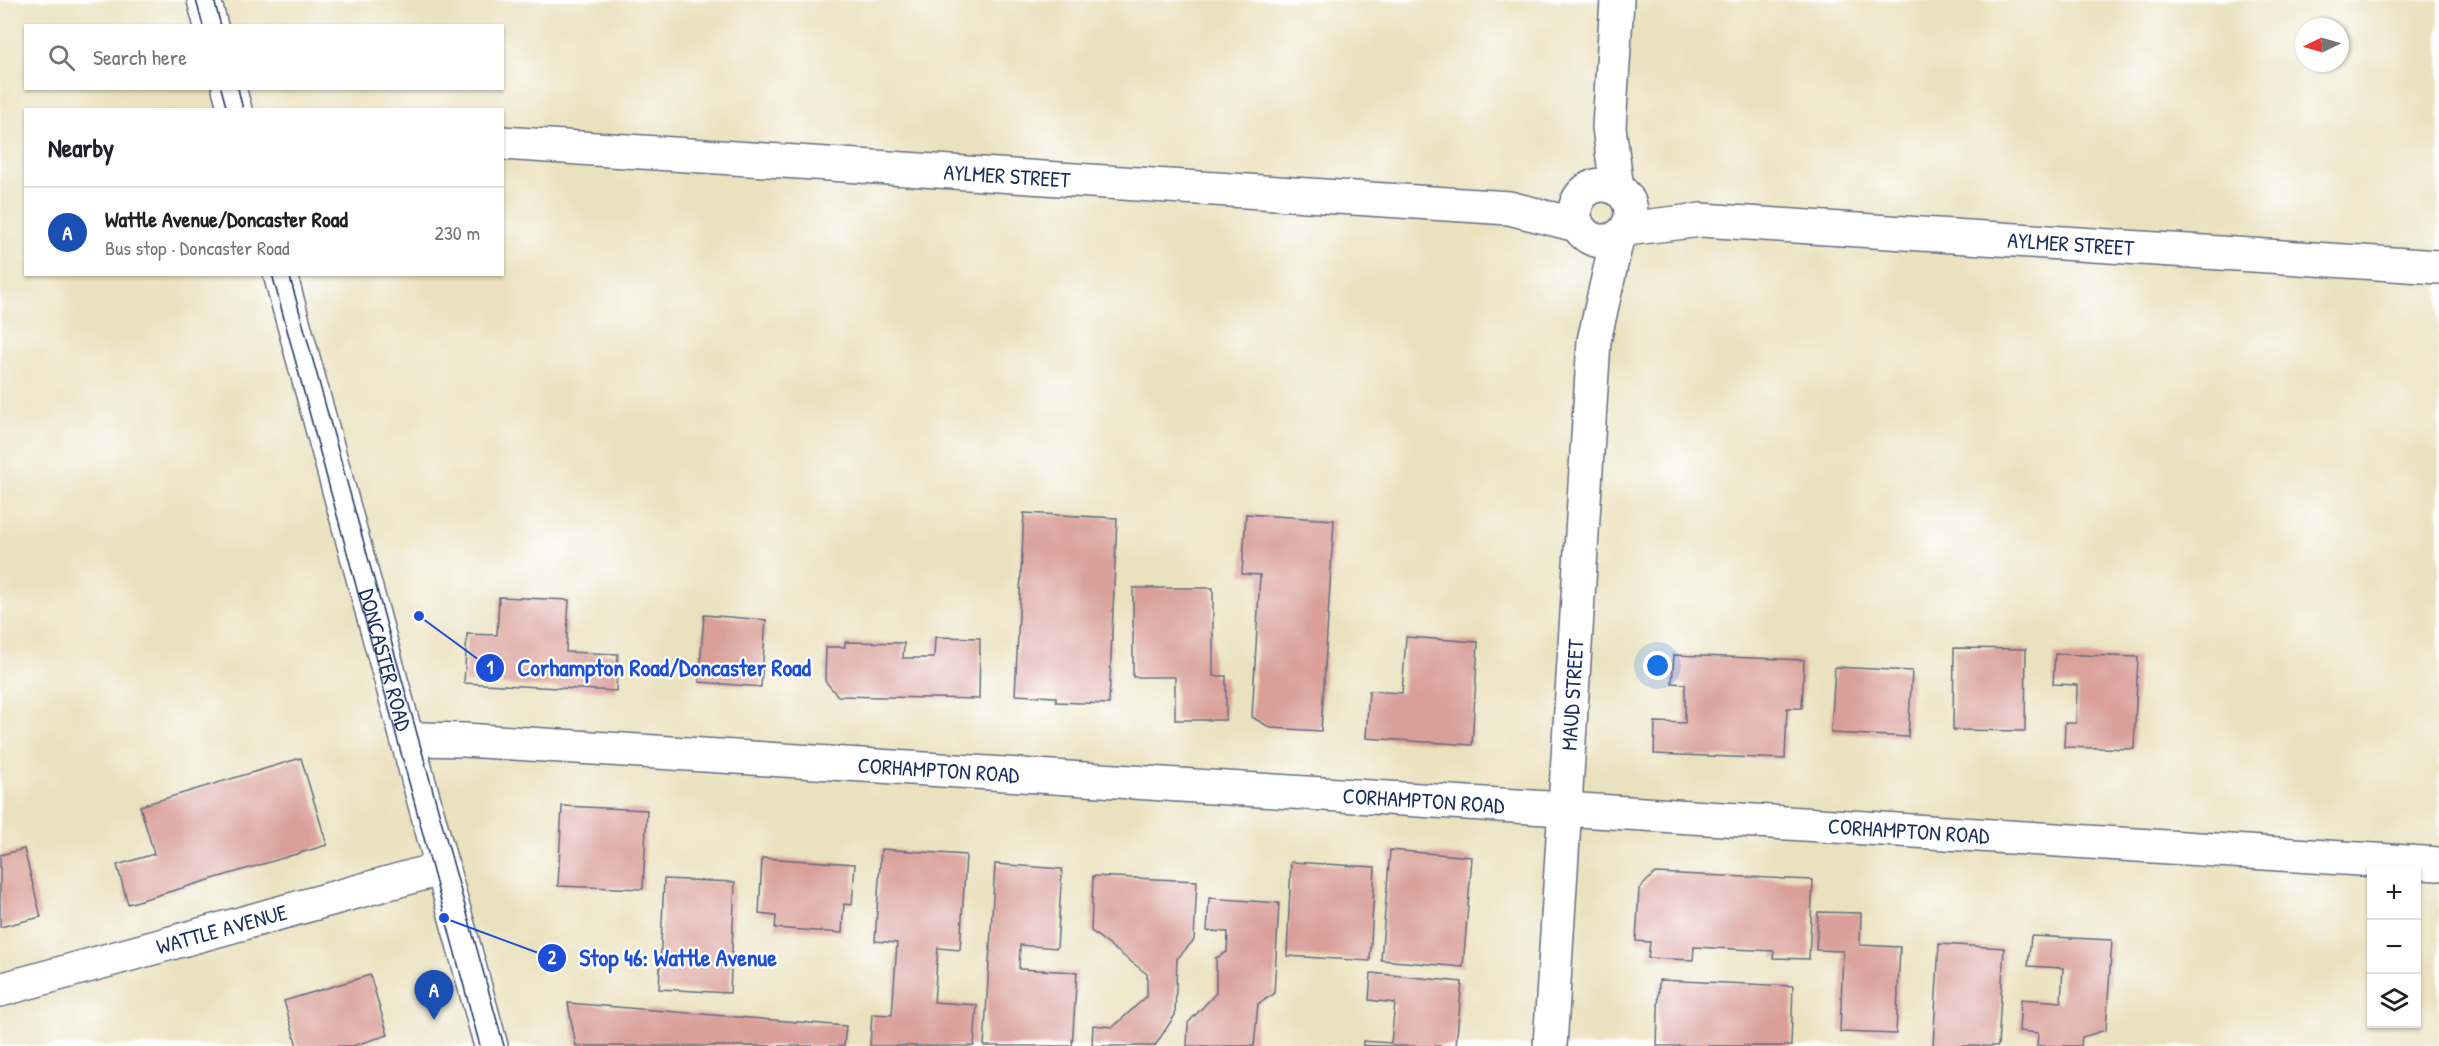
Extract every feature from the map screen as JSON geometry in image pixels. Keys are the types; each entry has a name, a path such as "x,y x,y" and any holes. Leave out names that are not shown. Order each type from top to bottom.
{"street":[{"path":"204,0 210,24"},
{"name":"MAUD STREET","path":"1550,1046 1617,0"},
{"path":"229,90 234,108"},
{"name":"AYLMER STREET","path":"504,143 2439,267"},
{"name":"DONCASTER ROAD","path":"281,276 491,1046"},
{"name":"CORHAMPTON ROAD","path":"409,742 418,739 464,740 2439,864"},
{"name":"WATTLE AVENUE","path":"0,990 443,868"}],"building":[{"path":"1024,513 1117,518 1109,704 1056,702 1056,697 1015,695"},
{"path":"1246,514 1334,520 1321,731 1271,728 1252,717 1260,575 1242,574"},
{"path":"1133,588 1213,588 1213,676 1226,676 1226,720 1175,720 1175,677 1133,677"},
{"path":"499,597 569,600 566,652 618,654 616,691 464,683 467,634 497,635"},
{"path":"704,615 766,620 761,687 699,682"},
{"path":"935,637 980,638 979,699 838,696 825,681 826,647 845,647 845,642 904,643 903,658 934,658"},
{"path":"1406,637 1478,642 1472,745 1366,738 1369,691 1402,693"},
{"path":"1954,648 2026,649 2025,731 1953,730"},
{"path":"2055,654 2138,657 2134,749 2064,747 2065,723 2076,723 2077,685 2053,684"},
{"path":"1674,655 1804,660 1802,708 1787,708 1785,759 1654,754 1655,722 1685,723 1685,684 1672,683"},
{"path":"1835,667 1912,671 1908,737 1831,733"},
{"path":"301,758 327,845 128,904 117,865 154,854 140,806"},
{"path":"562,806 647,810 643,889 558,886"},
{"path":"24,849 41,917 0,927 0,855"},
{"path":"881,849 966,855 960,950 938,948 934,1002 977,1005 974,1046 870,1046 872,1014 892,1015 897,943 875,941"},
{"path":"1390,850 1472,857 1463,967 1381,960"},
{"path":"762,858 855,864 852,905 844,904 842,933 775,928 776,916 759,914"},
{"path":"1291,862 1375,867 1370,961 1287,956"},
{"path":"995,864 1062,869 1057,948 1020,945 1019,969 1077,972 1072,1046 984,1046"},
{"path":"1655,873 1813,880 1809,959 1773,958 1774,951 1694,947 1693,960 1648,958 1650,942 1636,941 1639,889"},
{"path":"1093,876 1197,881 1194,940 1177,959 1175,1015 1155,1046 1092,1046 1093,1025 1113,1027 1147,996 1147,974 1091,931"},
{"path":"664,879 735,882 730,993 659,989"},
{"path":"1209,898 1279,903 1274,994 1258,1004 1254,1046 1187,1046 1188,1023 1216,993 1216,958 1227,952 1228,932 1207,931"},
{"path":"1818,912 1861,913 1860,945 1900,947 1896,1034 1840,1032 1843,951 1816,950"},
{"path":"2031,936 2112,940 2106,1030 2082,1037 2081,1046 2037,1046 2038,1033 2019,1031 2021,999 2061,1002 2063,968 2028,966"},
{"path":"1939,944 2004,948 1998,1046 1933,1046"},
{"path":"1371,973 1462,982 1456,1046 1363,1046 1363,1041 1391,1043 1395,1003 1369,1000"},
{"path":"370,975 388,1035 352,1046 297,1046 284,1001"},
{"path":"1659,980 1793,986 1791,1046 1657,1046"},
{"path":"568,1003 846,1026 844,1046 576,1046"}],"tram line":[{"path":"196,0 202,24"},
{"path":"214,0 220,24"},
{"path":"222,90 226,108"},
{"path":"238,90 243,108"},
{"path":"273,276 480,1046"},
{"path":"290,276 504,1046"}],"place":[{"name":"Corhampton Road/Doncaster Road","path":"419,616"},
{"name":"Stop 46: Wattle Avenue","path":"444,918"},
{"name":"Wattle Avenue/Doncaster Road","path":"434,1020"}]}
